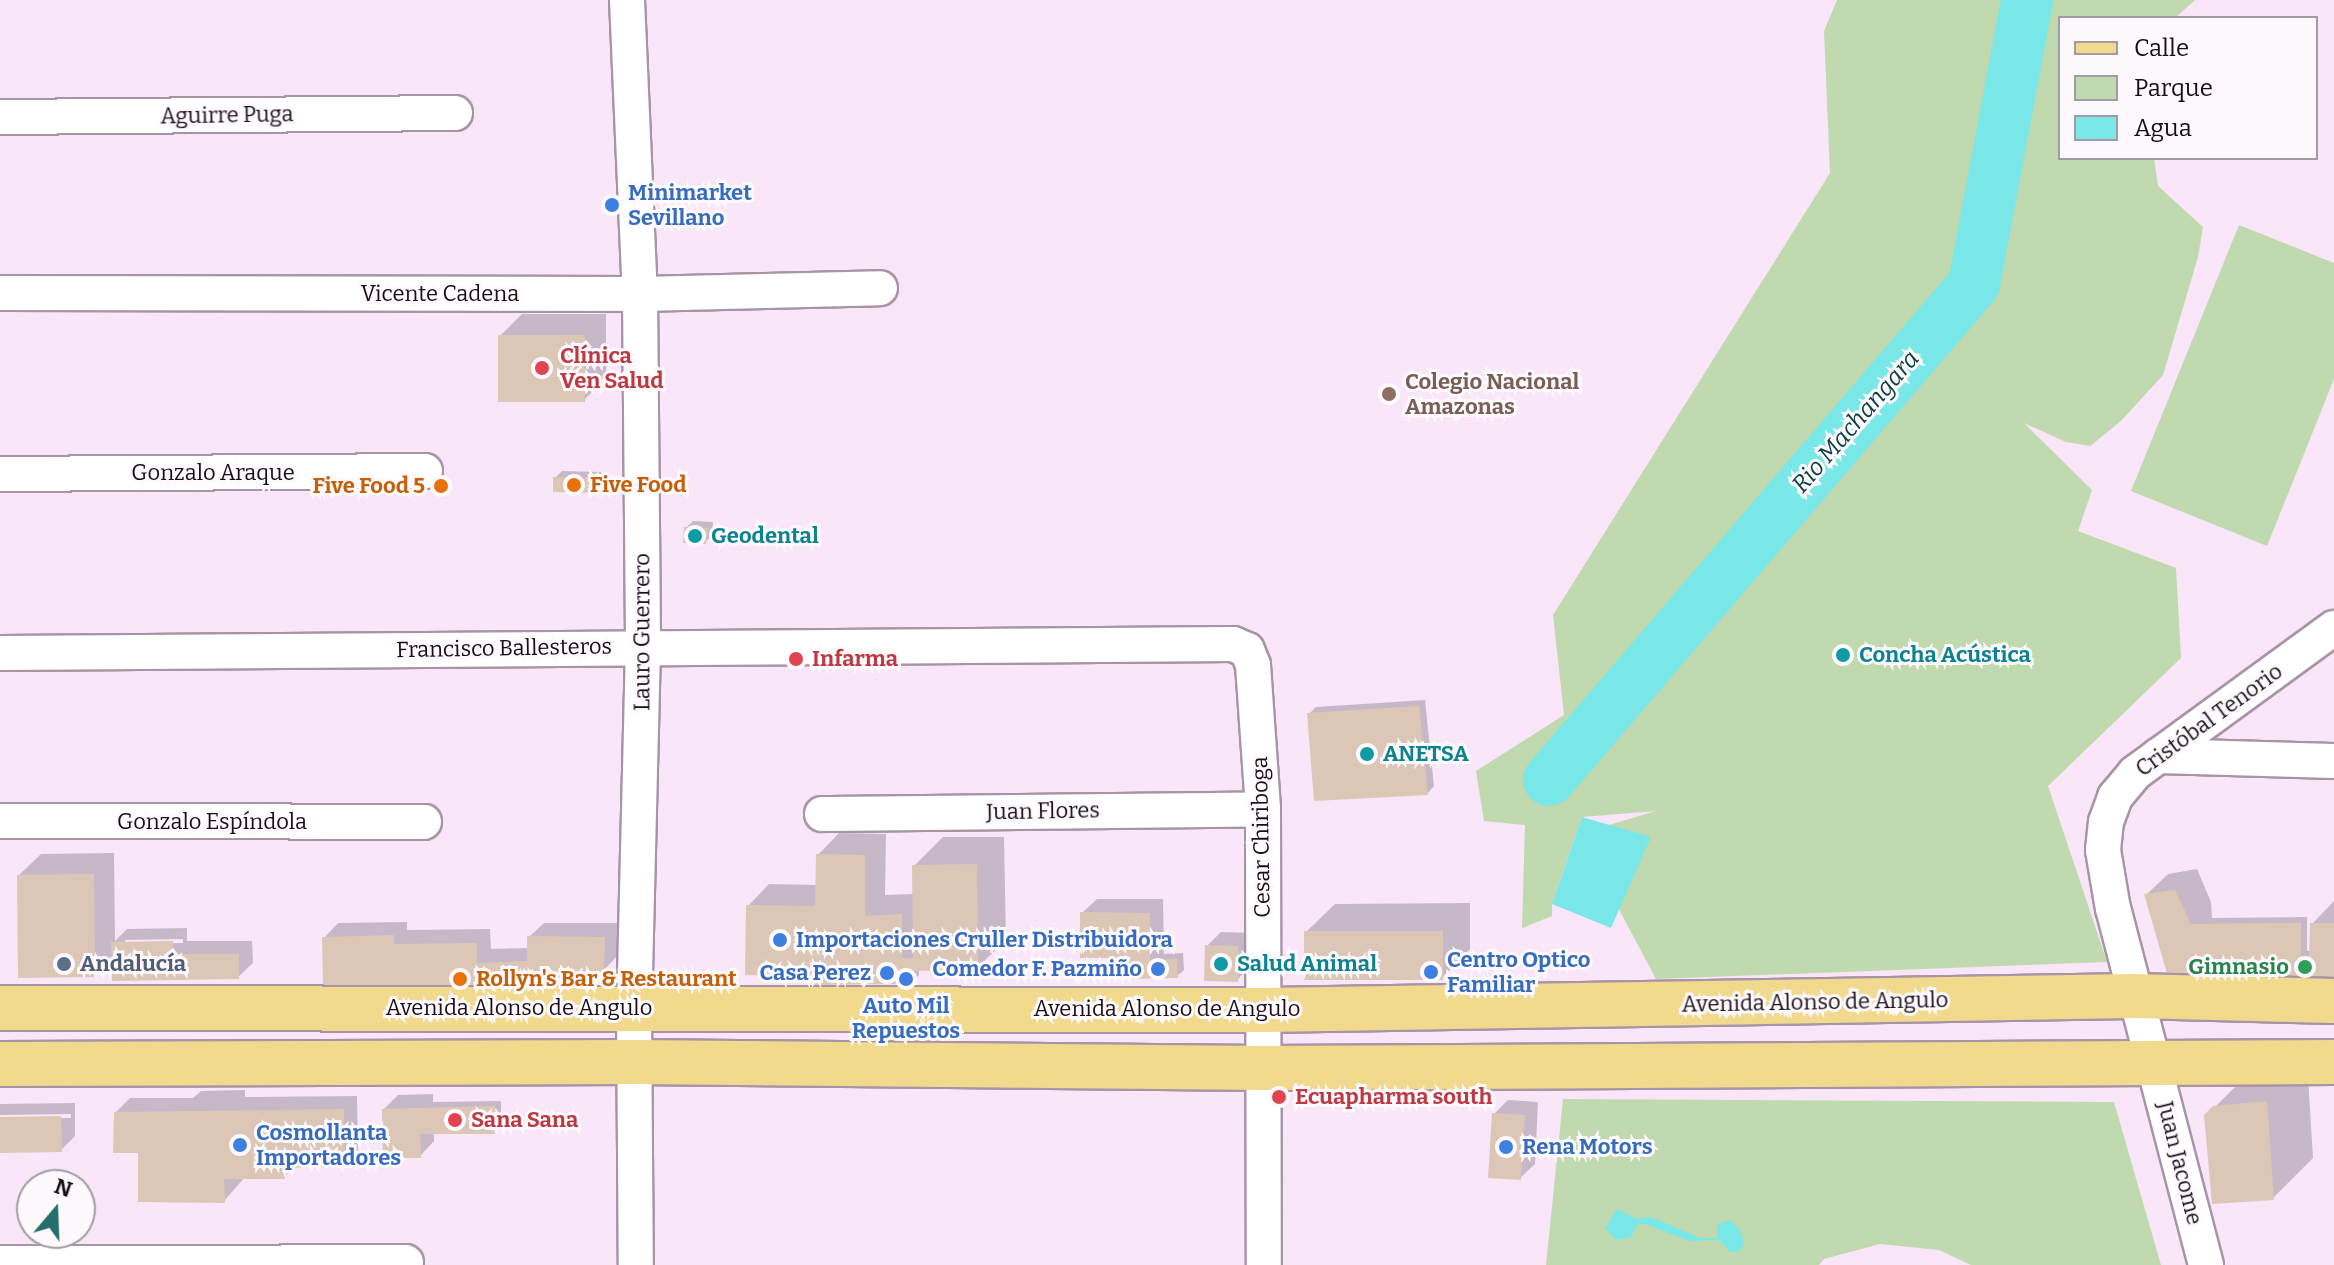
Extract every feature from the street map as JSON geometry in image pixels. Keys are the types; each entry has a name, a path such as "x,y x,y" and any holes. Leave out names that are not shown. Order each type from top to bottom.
{"main road":[{"name":"Avenida Alonso de Angulo","path":"0,1008 1264,1010 2133,996 2334,1001"},
{"path":"0,1064 634,1062 1263,1068 2334,1062"}],"street":[{"name":"Lauro Guerrero","path":"627,0 640,294 643,647 634,1008 636,1265"},
{"name":"Aguirre Puga","path":"0,117 455,113"},
{"name":"Vicente Cadena","path":"0,293 640,294 880,288"},
{"name":"Gonzalo Araque","path":"0,474 425,471"},
{"name":"Cristóbal Tenorio","path":"2154,1061 2133,996 2113,909 2103,835 2109,812 2124,784 2158,756 2334,628"},
{"name":"Francisco Ballesteros","path":"0,653 1233,644 1247,650"},
{"name":"Cesar Chiriboga","path":"1247,650 1253,665 1263,809 1264,1265"},
{"path":"2158,756 2334,761"},
{"name":"Juan Flores","path":"822,814 1263,809"},
{"name":"Gonzalo Espíndola","path":"0,821 424,822"},
{"name":"Juan Jacome","path":"2154,1061 2206,1265"},
{"path":"0,1263 406,1262"}],"green space":[{"path":"1837,0 2195,0 2177,16 2058,16 2058,160 2154,160 2158,186 2203,227 2198,257 2163,375 2121,421 2090,446 2066,442 2024,423 2092,490 2078,531 2176,568 2181,658 2048,786 2107,962 1656,979 1579,834 1656,811 1582,817 1552,904 1552,916 1522,928 1525,825 1484,821 1476,771 1564,715 1553,615 1830,173 1824,31"},
{"path":"2239,225 2334,263 2334,379 2267,546 2131,491"},
{"path":"1563,1099 2114,1102 2161,1265 1971,1265 1939,1250 1880,1244 1824,1259 1819,1265 1546,1265"}],"water":[{"path":"1582,817 1651,837 1611,928 1552,904"},
{"path":"1617,1209 1637,1219 1648,1217 1661,1221 1700,1238 1717,1238 1717,1225 1730,1220 1740,1229 1744,1245 1738,1252 1730,1252 1720,1240 1689,1241 1645,1224 1637,1225 1631,1237 1616,1240 1605,1228"}],"building":[{"name":"Clínica Ven Salud","path":"498,335 585,335 585,402 498,402"},
{"name":"Five Food","path":"553,477 596,478 595,493 553,492"},
{"name":"Geodental","path":"684,527 708,528 706,544 683,543"},
{"name":"ANETSA","path":"1419,706 1428,795 1314,801 1307,713"},
{"path":"816,854 865,855 865,916 902,914 902,958 913,958 912,865 977,864 978,970 913,971 913,984 814,985 814,976 745,975 746,905 815,906"},
{"path":"94,874 95,977 18,978 17,875"},
{"path":"2175,890 2191,924 2301,923 2301,957 2309,957 2310,923 2334,923 2334,977 2168,977 2144,894"},
{"path":"1080,912 1150,913 1150,960 1177,959 1178,978 1128,979 1127,958 1080,958"},
{"path":"1304,931 1443,931 1443,980 1304,980"},
{"path":"394,935 394,944 477,943 477,963 527,961 527,936 605,937 604,971 595,983 323,987 322,937"},
{"path":"173,941 173,954 239,954 239,979 112,981 111,942"},
{"name":"Salud Animal","path":"1205,945 1238,946 1238,982 1204,981"},
{"path":"2267,1101 2274,1200 2212,1204 2204,1115 2213,1106"},
{"path":"495,1106 495,1134 420,1134 421,1158 383,1158 382,1109"},
{"path":"344,1109 345,1167 285,1168 285,1179 224,1179 225,1203 138,1202 138,1153 113,1153 114,1112"},
{"name":"Rena Motors","path":"1492,1113 1525,1115 1521,1180 1488,1178"},
{"path":"61,1116 62,1152 0,1153 0,1117"}],"waterway":[{"name":"Rio Machangara","path":"1549,780 1974,284 2027,0"}],"place":[{"name":"Minimarket Sevillano","path":"612,205"},
{"name":"Clínica Ven Salud","path":"542,368"},
{"name":"Colegio Nacional Amazonas","path":"1389,394"},
{"name":"Five Food","path":"574,485"},
{"name":"Five Food 5","path":"441,486"},
{"name":"Geodental","path":"695,536"},
{"name":"Concha Acústica","path":"1843,655"},
{"name":"Infarma","path":"796,659"},
{"name":"ANETSA","path":"1367,754"},
{"name":"Importaciones Cruller Distribuidora","path":"780,940"},
{"name":"Andalucía","path":"64,964"},
{"name":"Salud Animal","path":"1221,964"},
{"name":"Gimnasio","path":"2305,967"},
{"name":"Comedor F. Pazmiño","path":"1158,969"},
{"name":"Centro Optico Familiar","path":"1431,972"},
{"name":"Casa Perez","path":"887,973"},
{"name":"Rollyn's Bar & Restaurant","path":"460,979"},
{"name":"Auto Mil Repuestos","path":"906,979"},
{"name":"Ecuapharma south","path":"1279,1097"},
{"name":"Sana Sana","path":"455,1120"},
{"name":"Cosmollanta Importadores","path":"240,1145"},
{"name":"Rena Motors","path":"1506,1147"}]}
